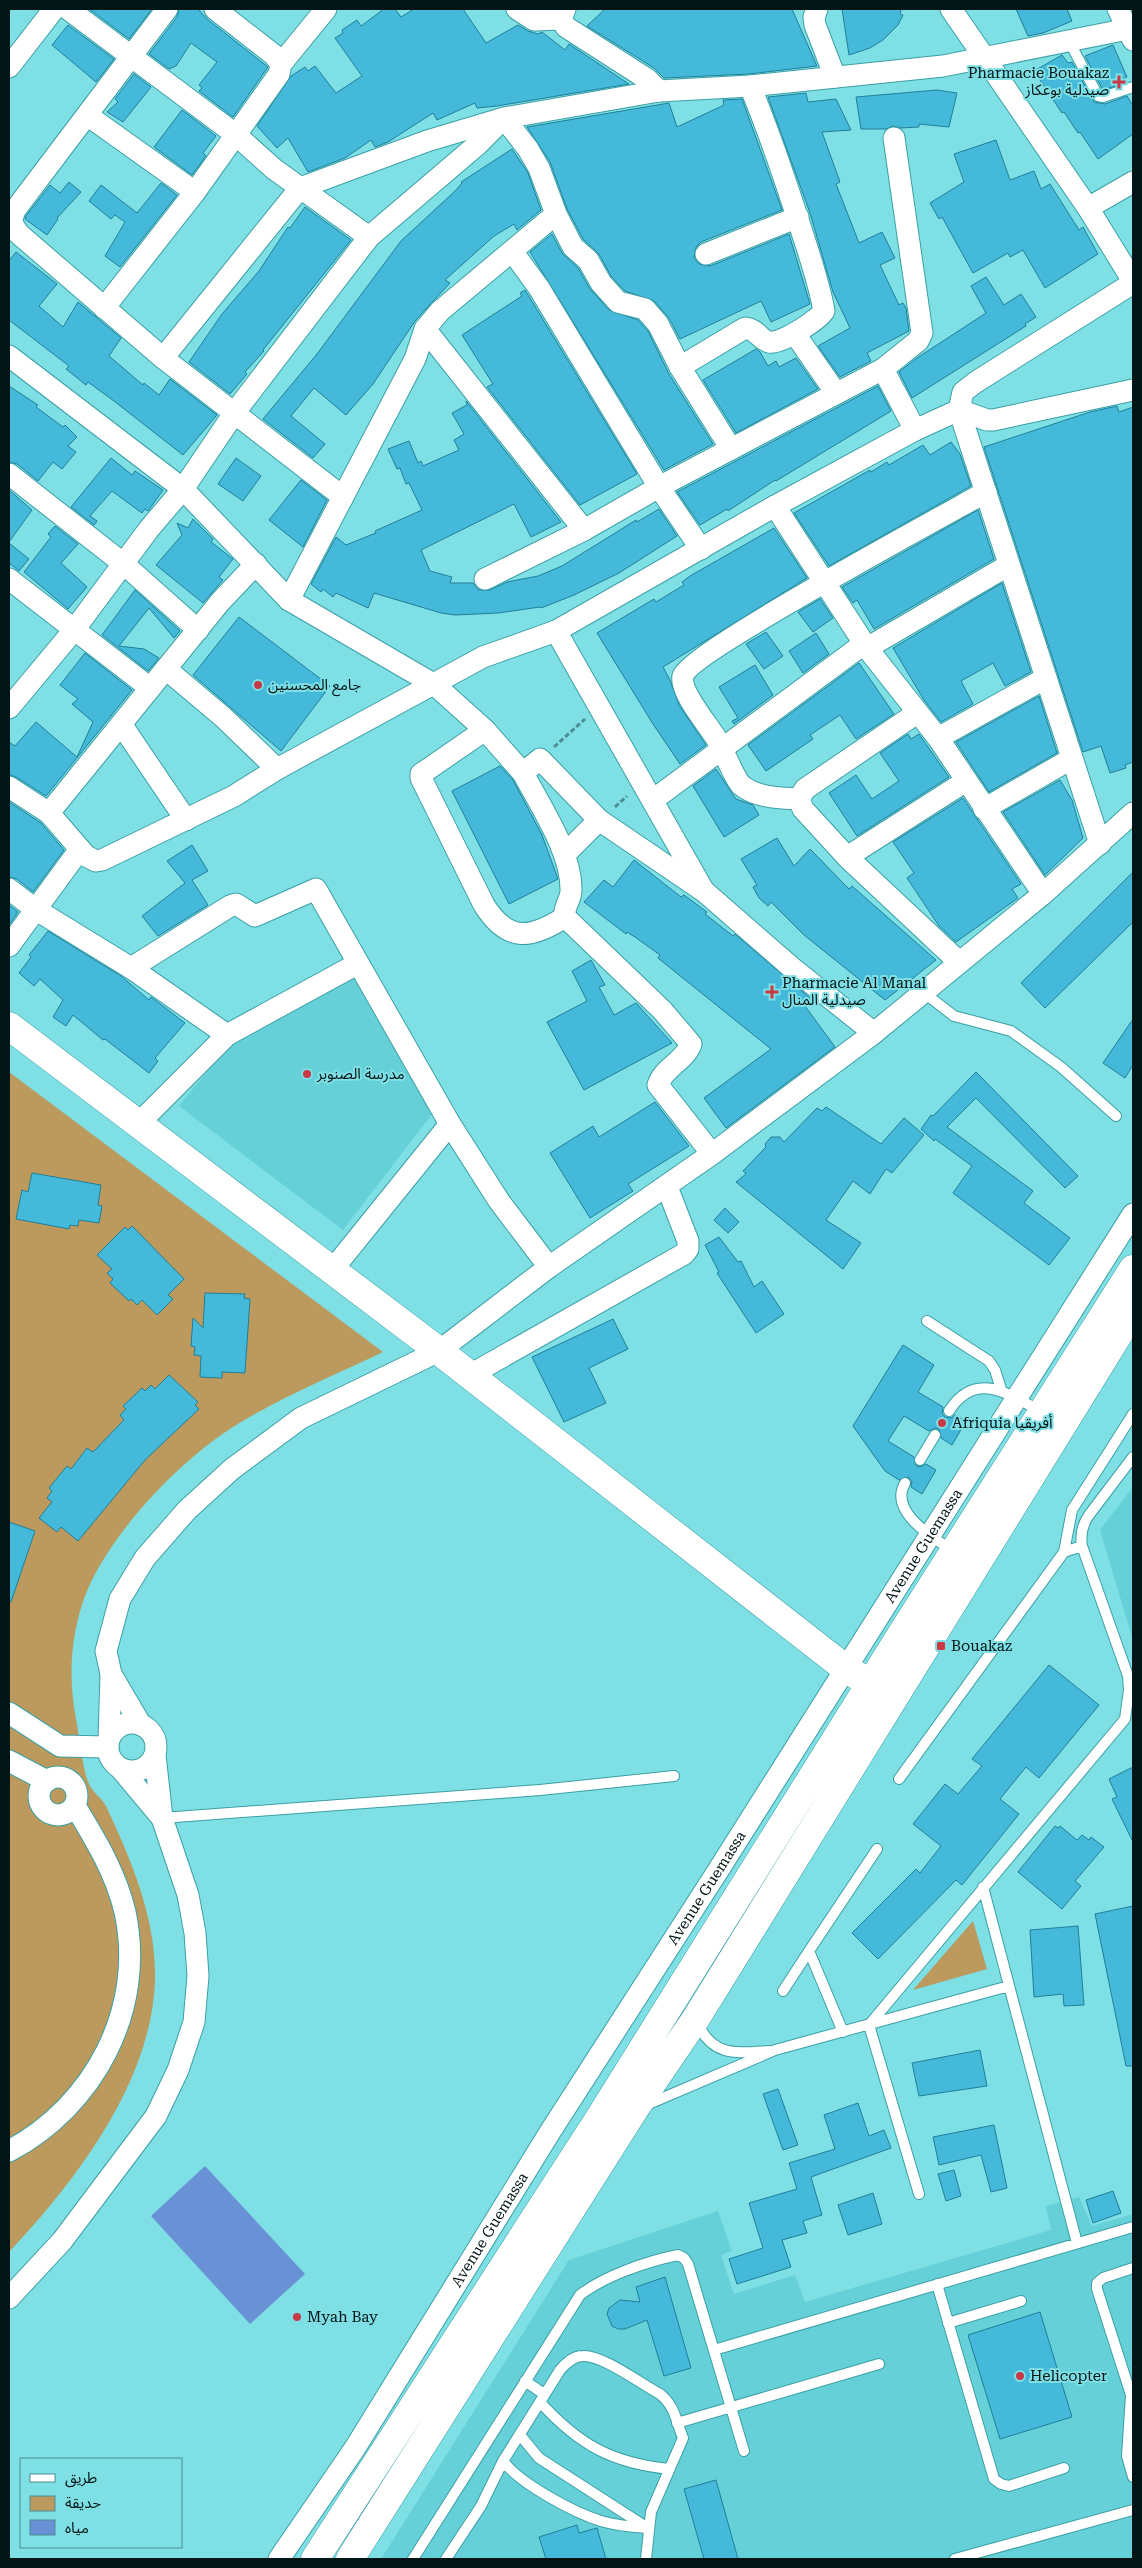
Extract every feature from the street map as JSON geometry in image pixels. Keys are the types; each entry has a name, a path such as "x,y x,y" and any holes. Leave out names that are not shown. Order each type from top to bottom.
{"main road":[{"path":"9,1026 439,1351 845,1668 894,1699"},
{"name":"Avenue Guemassa","path":"315,2559 600,2117 870,1684 1133,1269"},
{"path":"350,2559 634,2110 695,2020 1133,1311"}],"street":[{"path":"9,67 54,9"},
{"path":"68,9 235,134 274,170 369,237"},
{"path":"166,9 15,210 11,222 19,234 163,358 343,497"},
{"path":"216,9 274,55 281,64"},
{"path":"104,308 195,192 279,74 281,64 326,9"},
{"path":"517,9 534,20 563,14 566,27 647,79 659,91"},
{"path":"816,9 815,25 835,77"},
{"path":"950,9 1088,208 1133,282 976,382 963,392 959,410 1100,844"},
{"path":"163,358 300,188 427,141 504,118 659,91 750,86 943,66 1069,40 1130,35 1118,9"},
{"path":"680,367 745,328 757,332 770,342 795,334 824,311 822,293 772,138 750,86"},
{"path":"86,115 195,192"},
{"path":"504,118 528,149 539,168 556,214 573,247 588,260 601,283 618,302 645,309 658,324 680,367 731,449"},
{"path":"9,708 125,565 183,488 235,412 369,237 477,145 504,118"},
{"path":"485,579 584,530 659,487 883,369 918,341 922,333 894,138"},
{"path":"1088,208 1130,192"},
{"path":"289,600 415,359 425,329 440,311 556,214"},
{"path":"706,254 798,218"},
{"path":"512,250 539,288 659,487 701,550"},
{"path":"425,329 584,530"},
{"path":"795,334 836,393"},
{"path":"9,356 183,488 289,600 435,684 485,730 522,773 565,854 571,892 564,911 565,917 662,1010 691,1044 688,1051 660,1078 658,1085 712,1154"},
{"path":"883,369 916,430"},
{"path":"9,787 49,813 80,849 92,859 102,860 234,796 277,768 483,657 556,631 701,550 775,506 916,430 959,410 987,420 993,420 1133,390"},
{"path":"9,474 125,565 198,630"},
{"path":"799,799 765,796 741,784 723,748 683,689 683,676 689,667 722,644 825,582 986,492"},
{"path":"775,506 866,646 938,738 1043,894"},
{"path":"49,813 198,630 256,564"},
{"path":"647,792 723,748 866,646 1009,565"},
{"path":"9,579 150,688"},
{"path":"556,631 705,892"},
{"path":"166,669 277,768"},
{"path":"938,738 1046,678"},
{"path":"918,712 804,789 799,799 803,809 847,857 959,962"},
{"path":"121,724 186,820"},
{"path":"485,730 421,774 423,784 492,918 512,933 523,934 549,927 565,917"},
{"path":"522,773 540,759 599,820 705,892 818,990 874,1033"},
{"path":"984,809 1071,759"},
{"path":"847,857 966,781"},
{"path":"162,1818 121,1769 111,1760 108,1743 111,1674 106,1651 120,1598 146,1558 187,1510 232,1469 301,1418 439,1351 550,1267 712,1154 874,1033 1043,894 1133,813"},
{"path":"565,854 599,820"},
{"path":"9,946 80,849"},
{"path":"9,889 35,909 131,968 227,1035"},
{"path":"131,968 230,906 236,904 255,916 316,889 357,964 450,1124 499,1201 550,1267"},
{"path":"138,1124 227,1035 357,964"},
{"path":"332,1269 450,1124"},
{"path":"470,1375 684,1254 688,1249 688,1241 667,1187"},
{"name":"Avenue Guemassa","path":"279,2559 355,2448 550,2132 716,1875 930,1536 1009,1394 1133,1214"},
{"path":"9,2298 62,2241 156,2116 178,2070 194,2022 198,1976 195,1933 188,1895 162,1818 155,1740 152,1734 141,1724 111,1674"},
{"path":"9,1713 60,1746 108,1743"},
{"path":"108,1743 113,1732 126,1724 141,1724"},
{"path":"121,1769 137,1771 145,1768 155,1755"},
{"path":"9,1760 47,1781"},
{"path":"59,1777 71,1782 77,1793 75,1806 71,1811 59,1816 48,1813 43,1808 39,1797 42,1785 59,1777"},
{"path":"9,2151 32,2139 65,2111 93,2078 113,2040 125,1998 130,1956 125,1912 112,1871 75,1806"}],"lane":[{"path":"1069,40 1098,96 1103,97 1133,87"},
{"path":"923,992 954,1016 1011,1031 1062,1067 1116,1116"},
{"path":"926,1321 989,1361 1009,1394"},
{"path":"950,1411 954,1404 968,1394 984,1389 1009,1394 1043,1412"},
{"path":"899,1779 1064,1552 1072,1510 1133,1414"},
{"path":"920,1460 935,1435"},
{"path":"869,2025 1125,1719 1128,1676 1082,1546 1084,1522 1133,1457"},
{"path":"905,1483 902,1495 905,1507 917,1526 954,1552"},
{"path":"1064,1552 1082,1546"},
{"path":"162,1818 540,1790 674,1776"},
{"path":"783,1991 877,1849"},
{"path":"983,1888 1076,2243"},
{"path":"809,1951 843,2032"},
{"path":"634,2110 774,2050 1009,1986"},
{"path":"695,2020 701,2032 720,2049 732,2053 774,2050"},
{"path":"869,2025 918,2194"},
{"path":"714,2350 1133,2226"},
{"path":"413,2559 580,2295 599,2283 678,2254 688,2264 744,2451"},
{"path":"1133,2268 1103,2278 1097,2283 1097,2289 1131,2395 1130,2446 1133,2477"},
{"path":"937,2284 994,2480 1009,2486 1064,2468"},
{"path":"948,2323 1021,2301"},
{"path":"446,2559 481,2506 504,2461 560,2370 569,2360 581,2356 594,2357 669,2401 675,2412 683,2438 656,2497 647,2528 646,2559"},
{"path":"677,2423 879,2364"},
{"path":"524,2381 542,2398 568,2430 601,2452 638,2466 669,2469"},
{"path":"520,2435 538,2458 612,2505 625,2516 647,2528"},
{"path":"504,2461 523,2480 583,2514 619,2526 647,2528"},
{"path":"955,2559 1133,2510"}],"path":[{"path":"540,759 599,707"},
{"path":"599,820 647,792"}],"shaded area":[{"name":"مدرسة الصنوبر","path":"353,977 432,1114 343,1230 179,1106 231,1042"},
{"path":"1133,1487 1133,1640 1100,1530"},
{"path":"1079,2197 1092,2226 1133,2214 1133,2559 381,2559 569,2260 718,2211 732,2251 721,2255 734,2294 795,2275 805,2302 1051,2230 1046,2206"}],"green space":[{"path":"9,1072 383,1352 262,1410 203,1448 160,1488 139,1511 103,1560 90,1584 77,1622 72,1663 72,1691 81,1753 89,1784 106,1806 125,1848 141,1892 152,1936 155,1982 150,2020 140,2057 105,2129 59,2194 9,2252"},
{"path":"973,1921 987,1969 913,1990"}],"water":[{"path":"205,2166 305,2274 250,2324 151,2216"}],"building":[{"path":"89,9 152,9 129,39"},
{"path":"179,9 198,9 207,19 268,67 233,117 199,91 202,88 199,85 217,62 191,43 176,66 169,69 149,54 177,17"},
{"path":"384,9 395,9 401,17 414,9 463,9 486,43 518,25 538,34 542,32 565,50 569,44 629,84 497,106 477,108 475,103 437,120 433,113 388,142 375,147 371,140 345,158 308,172 288,138 277,148 257,126 291,76 305,67 308,71 315,66 336,93 362,76 335,38 343,33 342,30 357,20 361,26"},
{"path":"605,9 792,9 817,66 749,74 664,78 654,68 587,26"},
{"path":"842,9 901,9 900,14 903,15 898,25 883,40 870,48 849,55"},
{"path":"1016,9 1067,9 1072,21 1043,33 1028,36"},
{"path":"68,25 114,59 96,82 52,45"},
{"path":"1113,45 1127,77 1117,82 1119,85 1103,90 1085,56"},
{"path":"1062,55 1068,63 1072,62 1094,102 1105,104 1127,96 1133,106 1133,134 1098,159 1080,132 1078,133 1064,112 1062,113 1034,71"},
{"path":"134,74 151,87 123,122 107,112 118,102 115,99"},
{"path":"937,90 957,93 949,127 919,124 919,127 901,128 893,126 886,129 861,129 856,97"},
{"path":"806,93 808,102 836,99 851,130 822,132 840,182 836,184 859,243 882,232 895,258 880,265 899,305 903,303 906,308 909,331 867,353 871,361 840,377 818,346 850,328 833,292 810,213 768,97"},
{"path":"742,99 782,210 701,242 696,247 694,258 699,264 710,266 789,234 810,304 771,322 761,301 680,339 669,318 654,301 625,291 611,276 599,254 583,239 567,209 550,162 527,127 669,103 677,127 724,105 723,100"},
{"path":"182,110 216,136 203,153 206,156 192,175 154,147"},
{"path":"996,140 1010,180 1034,171 1041,189 1050,184 1079,230 1083,227 1098,254 1045,288 1023,250 1010,257 1008,253 973,273 942,217 939,219 930,203 964,182 954,154"},
{"path":"512,149 528,173 541,210 517,230 514,224 494,236 445,280 450,283 415,321 373,384 346,415 314,388 291,416 325,444 313,458 263,419 317,354 401,241 455,191 461,182"},
{"path":"69,182 81,192 57,218 47,235 25,219 50,185 60,193"},
{"path":"161,183 177,195 120,267 105,256 125,222 115,215 111,219 89,201 101,185 137,213"},
{"path":"305,207 351,240 264,351 245,372 247,374 230,394 189,362 222,314 259,271 288,227 290,228"},
{"path":"552,234 562,253 578,268 590,289 609,310 638,320 648,331 669,374 713,444 664,470 530,252"},
{"path":"16,252 57,284 39,306 63,327 78,302 121,338 109,356 143,385 144,383 159,395 170,379 217,415 183,455 88,382 86,385 66,369 69,366 9,320 9,261"},
{"path":"986,277 1004,305 1021,294 1036,317 1025,324 1026,326 912,398 899,372 986,313 971,286"},
{"path":"525,290 637,474 580,505 487,387 493,384 462,335 522,296 520,293"},
{"path":"756,349 760,352 768,366 776,361 779,367 796,358 818,389 736,433 703,380"},
{"path":"9,386 38,405 36,407 63,427 65,425 77,437 68,446 76,452 62,469 53,462 38,481 17,464 9,462"},
{"path":"878,386 891,411 775,480 728,511 727,509 700,525 677,492"},
{"path":"466,401 561,522 531,537 514,504 421,550 430,571 452,577 450,583 473,583 479,590 490,590 507,582 538,576 562,566 636,520 637,522 659,509 677,536 619,573 574,595 541,608 455,615 441,613 374,593 368,608 336,593 333,597 323,589 321,592 311,584 336,537 346,545 376,533 375,531 422,510 409,483 406,484 400,468 397,469 388,449 409,441 418,463 421,461 423,466 459,450 454,440 464,434 452,413 467,405"},
{"path":"1117,406 1119,412 1133,407 1133,762 1125,765 1126,768 1110,773 1101,746 1083,752 984,447 1090,412"},
{"path":"951,442 960,454 971,486 829,566 794,513 870,470 871,472 887,462 889,465 923,445 930,455"},
{"path":"111,458 132,475 135,471 163,490 148,511 145,509 142,513 112,491 90,516 97,521 94,525 71,507"},
{"path":"236,458 261,476 243,501 218,484"},
{"path":"301,480 327,500 303,547 269,520"},
{"path":"9,490 32,510 9,542"},
{"path":"978,510 994,559 874,629 857,600 853,603 842,587"},
{"path":"193,519 213,539 211,542 233,559 219,577 223,580 203,603 156,565 182,535 177,523 188,528"},
{"path":"55,526 78,544 61,563 87,587 68,609 24,572 51,537 48,534"},
{"path":"774,528 807,578 663,667 679,705 706,745 680,764 597,633 654,599 656,602 684,585 682,582 690,576"},
{"path":"9,543 29,559 19,571 9,563"},
{"path":"1002,583 1031,672 1005,686 993,663 961,681 973,704 941,722 924,700 893,648"},
{"path":"135,590 180,631 174,638 149,608 119,646 144,649 159,658 148,671 102,635"},
{"path":"820,599 833,618 813,632 798,612"},
{"name":"جامع المحسنين","path":"239,617 330,686 281,751 193,675"},
{"path":"766,632 783,656 764,669 746,644"},
{"path":"816,633 829,654 803,673 789,651"},
{"path":"85,653 132,690 46,796 16,777 9,775 9,742 15,746 36,722 77,757 93,722 72,704 78,699 60,685"},
{"path":"859,663 894,714 856,739 840,715 810,735 813,739 766,771 748,745"},
{"path":"755,665 773,695 734,724 732,721 738,718 719,687"},
{"path":"1039,696 1057,753 989,792 956,742"},
{"path":"908,734 911,739 919,734 949,777 857,836 829,793 856,775 872,799 899,781 880,753"},
{"path":"500,766 513,780 542,835 558,879 509,904 452,791"},
{"path":"716,769 736,799 753,805 759,815 724,837 693,786"},
{"path":"1060,780 1072,800 1083,838 1045,875 1003,812"},
{"path":"963,798 1021,884 1012,889 1018,898 956,942 939,926 907,878 914,873 893,842"},
{"path":"9,802 41,823 64,850 33,892 17,879 9,877"},
{"path":"777,838 794,866 810,849 849,889 852,886 936,960 885,1000 804,935 771,902 768,906 759,898 753,887 757,885 741,859"},
{"path":"192,845 208,871 192,880 208,905 158,936 142,916 185,883 167,861"},
{"path":"634,860 681,897 684,895 707,912 705,914 733,936 735,934 811,999 805,1006 835,1047 726,1128 704,1098 771,1049 658,958 660,955 627,932 626,934 584,902 604,880 613,887"},
{"path":"1133,872 1133,922 1045,1008 1021,983"},
{"path":"9,905 18,912 9,925"},
{"path":"48,931 121,976 149,1000 151,997 185,1023 155,1058 158,1061 149,1073 105,1039 103,1040 73,1015 66,1026 53,1017 63,1000 40,979 34,986 19,973 31,957 29,955"},
{"path":"591,960 605,985 599,987 614,1015 636,1003 672,1043 584,1090 547,1022 587,1001 572,971"},
{"path":"1133,1019 1133,1065 1125,1078 1103,1063"},
{"path":"976,1072 1078,1176 1065,1188 976,1098 947,1127 1033,1191 1024,1203 1070,1238 1049,1265 953,1193 972,1166 935,1139 934,1141 921,1129 931,1115 933,1116"},
{"path":"655,1102 689,1146 628,1184 633,1191 590,1218 550,1153 593,1126 599,1137"},
{"path":"826,1107 881,1144 904,1118 924,1135 892,1173 886,1169 870,1194 853,1181 826,1220 861,1243 843,1269 736,1182 746,1174 743,1171 766,1147 765,1144 771,1137 780,1137 784,1142 817,1108 822,1111"},
{"path":"32,1173 101,1185 98,1205 102,1206 99,1223 79,1220 78,1226 70,1225 69,1229 16,1219 22,1190 28,1192"},
{"path":"725,1208 739,1222 728,1233 714,1220"},
{"path":"132,1226 184,1279 168,1295 173,1299 157,1315 142,1300 137,1305 131,1299 129,1301 110,1283 113,1279 107,1273 112,1269 97,1255 125,1227 128,1230"},
{"path":"719,1237 738,1262 741,1261 754,1287 762,1281 784,1314 756,1333 717,1273 719,1272 705,1245"},
{"path":"205,1293 245,1294 244,1298 250,1299 245,1373 222,1372 222,1378 200,1377 201,1356 194,1355 195,1347 191,1346 193,1318 203,1328"},
{"path":"613,1319 628,1349 589,1368 606,1403 564,1422 532,1357"},
{"path":"903,1345 934,1365 918,1392 943,1407 942,1413 945,1417 951,1418 955,1415 966,1421 952,1445 941,1438 939,1429 935,1428 929,1431 904,1416 888,1441 914,1457 916,1466 920,1467 926,1464 936,1470 922,1494 911,1487 912,1481 908,1477 899,1480 885,1471 853,1426"},
{"path":"169,1375 198,1402 195,1405 199,1409 145,1460 78,1541 61,1527 57,1532 39,1518 52,1502 47,1498 52,1491 49,1488 67,1466 71,1469 87,1448 93,1452 124,1420 120,1415 126,1409 123,1406 142,1388 145,1391 151,1385 155,1389"},
{"path":"9,1522 35,1531 11,1602 9,1601"},
{"path":"1049,1665 1099,1705 1039,1778 1026,1767 1000,1799 1019,1814 962,1885 956,1880 878,1959 852,1933 916,1869 920,1873 941,1846 913,1824 945,1784 958,1794 982,1766 972,1759"},
{"path":"1133,1767 1133,1842 1112,1799 1117,1797 1109,1779"},
{"path":"1055,1826 1058,1828 1060,1826 1077,1840 1082,1835 1089,1840 1091,1837 1104,1847 1075,1881 1081,1886 1062,1909 1018,1872"},
{"path":"1133,1906 1133,2066 1126,2066 1095,1914"},
{"path":"1078,1926 1084,2005 1064,2006 1063,1994 1034,1997 1030,1930"},
{"path":"980,2050 987,2086 919,2096 912,2063"},
{"path":"778,2089 798,2145 783,2150 763,2094"},
{"path":"858,2103 869,2136 884,2130 891,2148 811,2177 822,2215 803,2221 807,2233 782,2240 791,2267 737,2284 729,2259 763,2248 749,2203 797,2189 789,2163 835,2149 824,2115"},
{"path":"994,2125 1007,2188 991,2192 981,2155 939,2165 933,2137"},
{"path":"954,2170 961,2196 946,2201 938,2174"},
{"path":"1113,2191 1121,2213 1093,2223 1086,2200"},
{"path":"873,2193 882,2224 848,2235 838,2205"},
{"path":"665,2277 691,2368 664,2376 647,2320 625,2329 618,2329 612,2326 607,2314 609,2308 620,2300 640,2302 636,2287"},
{"name":"Helicopter","path":"1040,2312 1072,2417 1000,2439 968,2335"},
{"path":"716,2480 738,2559 704,2559 684,2489"},
{"path":"577,2525 579,2533 597,2528 606,2559 546,2559 539,2537"}],"place":[{"name":"Pharmacie Bouakaz صيدلية بوعكاز","path":"1119,82"},
{"name":"جامع المحسنين","path":"258,685"},
{"name":"Pharmacie Al Manal صيدلية المنال","path":"772,992"},
{"name":"مدرسة الصنوبر","path":"307,1074"},
{"name":"Afriquia أفريقيا","path":"942,1423"},
{"name":"Bouakaz","path":"941,1646"},
{"name":"Myah Bay","path":"297,2317"},
{"name":"Helicopter","path":"1020,2376"}]}
